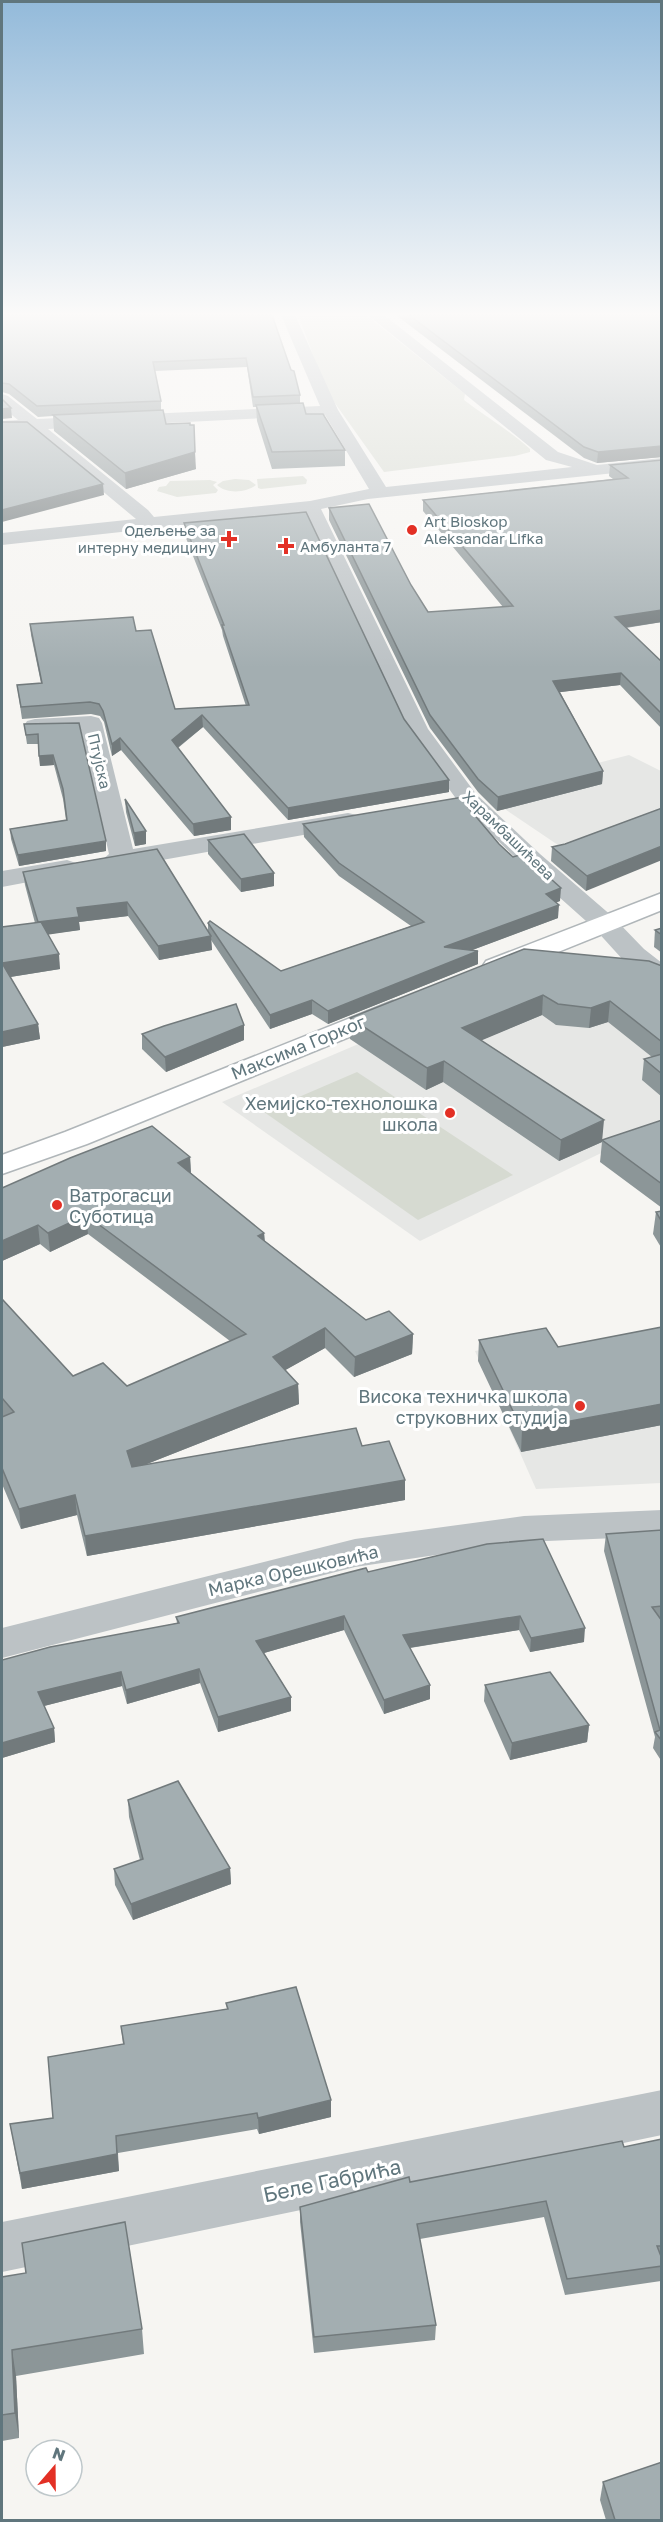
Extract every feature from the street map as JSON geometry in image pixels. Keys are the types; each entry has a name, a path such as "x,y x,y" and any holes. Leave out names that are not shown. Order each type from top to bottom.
{"main road":[{"path":"471,977 662,901"},
{"name":"Максима Горког","path":"4,1159 76,1138 417,999"}],"street":[{"path":"44,433 142,514 149,523"},
{"path":"343,433 369,477 382,493"},
{"path":"523,433 552,456"},
{"path":"529,458 552,456 600,470 650,479"},
{"path":"313,512 382,493 662,463"},
{"path":"2,539 149,523 313,512 579,487 573,473"},
{"path":"369,477 392,474"},
{"name":"Харамбашићева","path":"313,512 417,730 468,799 531,859 604,923 633,955 662,977"},
{"name":"Птујска","path":"30,726 91,723 123,859"},
{"path":"439,804 468,799"},
{"path":"2,879 369,816"},
{"name":"Марка Орешковића","path":"2,1642 356,1553 524,1529 662,1523"},
{"name":"Беле Габрића","path":"2,2247 662,2112"}],"shaded area":[{"path":"356,433 509,433 530,449 530,452 515,456 384,472"},
{"path":"303,476 307,480 306,484 258,488 257,479"},
{"path":"210,480 217,482 213,485 218,490 216,493 177,497 157,491 159,487 166,486 170,481"},
{"path":"249,480 256,485 247,490 236,491 225,490 217,485 223,481"},
{"path":"629,755 661,771 661,837 631,822 558,845 481,793"},
{"name":"Хемијско-технолошка школа","path":"544,965 661,1006 661,1124 420,1241 222,1102"},
{"path":"357,1072 513,1175 418,1220 264,1112"},
{"name":"Висока техничка школа струковних студија","path":"661,1336 661,1483 536,1489 475,1351 553,1337 559,1355"}],"building":[{"path":"2,433 40,433 103,484 2,510"},
{"path":"75,433 194,433 195,452 125,473"},
{"path":"265,433 334,433 345,450 272,452"},
{"path":"565,433 662,433 662,446 598,452 584,447"},
{"path":"662,460 662,610 615,617 662,662 662,714 621,673 553,681 603,771 498,797 478,779 430,715 329,508 369,504 411,585 428,612 513,606 423,500 628,478 610,465"},
{"path":"306,512 404,719 449,780 288,808 202,715 172,740 231,817 193,824 120,738 112,744 99,704 90,702 21,707 17,685 42,683 30,624 133,617 136,631 151,630 175,709 249,705 222,625 224,625 184,523"},
{"path":"79,723 106,841 18,855 10,829 67,820 63,789 53,755 39,756 38,734 26,735 24,724"},
{"path":"463,797 471,805 467,806 513,857 523,854 561,888 546,894 559,905 444,947 478,951 328,1011 312,1000 270,1015 208,923 210,921 281,971 424,922 339,863 303,824"},
{"path":"125,799 146,831 134,833"},
{"path":"662,808 662,846 587,876 552,847 565,844"},
{"path":"244,834 274,873 241,879 208,840"},
{"path":"157,849 211,936 158,946 127,902 77,908 79,917 38,922 23,872"},
{"path":"41,922 59,954 2,963 2,927"},
{"path":"662,928 662,935 655,930"},
{"path":"524,949 649,961 662,966 662,1042 610,1001 591,1008 558,1004 543,995 462,1028 604,1120 561,1140 444,1061 427,1068 350,1018"},
{"path":"2,963 38,1024 2,1032"},
{"path":"236,1004 244,1025 165,1057 142,1034 164,1026"},
{"path":"662,1054 662,1074 644,1059"},
{"path":"662,1120 662,1184 602,1140"},
{"path":"152,1126 190,1157 178,1163 264,1233 258,1236 366,1320 389,1311 413,1334 355,1357 325,1328 273,1357 298,1384 127,1451 132,1467 356,1428 362,1446 389,1441 405,1480 85,1536 75,1495 19,1509 2,1468 2,1417 14,1412 2,1398 2,1299 73,1376 103,1363 127,1386 246,1334 86,1215 48,1233 38,1225 2,1241 2,1188"},
{"path":"662,1211 662,1222 656,1212"},
{"path":"662,1327 662,1404 522,1430 479,1340 546,1328 558,1347"},
{"path":"662,1530 662,1606 652,1607 662,1621 662,1741 655,1732 660,1730 606,1534"},
{"path":"543,1539 585,1628 531,1638 520,1616 403,1635 430,1685 384,1700 344,1616 256,1641 291,1697 218,1717 199,1669 126,1690 121,1672 38,1692 54,1728 2,1743 2,1660 50,1647 179,1623 176,1617 366,1568 368,1572 487,1544"},
{"path":"550,1672 589,1725 512,1743 485,1685"},
{"path":"178,1781 230,1868 131,1904 114,1869 143,1859 128,1800"},
{"path":"296,1987 331,2100 258,2118 257,2113 116,2136 117,2154 20,2173 10,2124 53,2118 48,2057 124,2044 121,2026 228,2009 226,2003"},
{"path":"662,2139 662,2246 657,2246 662,2266 567,2279 546,2201 417,2224 436,2325 314,2337 300,2207 409,2177 410,2182 622,2141 624,2147"},
{"path":"125,2222 142,2329 12,2350 15,2413 2,2415 2,2277 26,2273 22,2243"},
{"path":"662,2462 662,2520 615,2520 603,2482"}],"place":[{"name":"Art Bioskop Aleksandar Lifka","path":"412,530"},
{"name":"Одељење за интерну медицину","path":"229,539"},
{"name":"Амбуланта 7","path":"286,546"},
{"name":"Хемијско-технолошка школа","path":"450,1113"},
{"name":"Ватрогасци Суботица","path":"57,1205"},
{"name":"Висока техничка школа струковних студија","path":"580,1406"}]}
